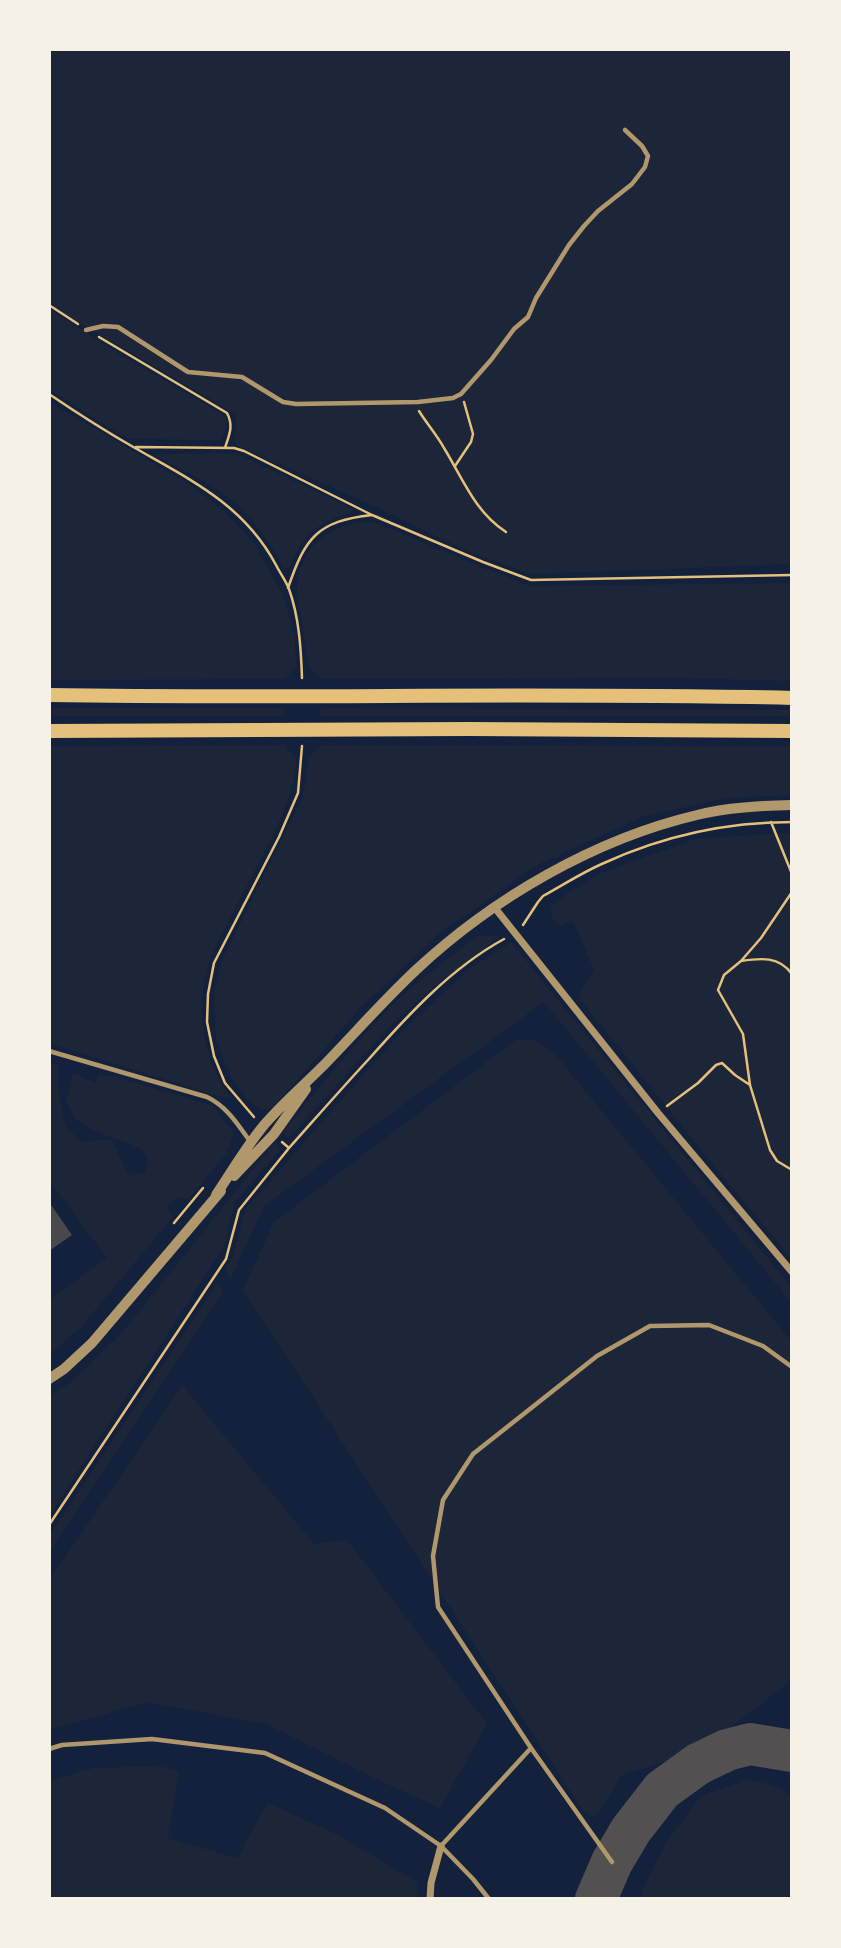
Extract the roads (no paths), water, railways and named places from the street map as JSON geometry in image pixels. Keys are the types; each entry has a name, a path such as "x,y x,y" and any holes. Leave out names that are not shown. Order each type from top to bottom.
{"main road":[{"path":"49,695 792,698"},
{"path":"49,731 468,729 792,732"}],"street":[{"path":"216,1195 264,1126 353,1032 419,968 495,908 576,859 635,833 698,814 792,805"},
{"path":"495,908 658,1113 792,1272"},
{"path":"49,1379 92,1343 216,1195 258,1153 324,1064"},
{"path":"430,1899 431,1883 441,1846"}],"lane":[{"path":"86,330 103,326 118,327 188,372 242,377 283,402 412,402 453,398 461,394 514,329 528,317 536,298 584,226 632,184 645,167 648,156 642,146 625,130"},
{"path":"49,1051 216,1101 229,1113 258,1153"},
{"path":"612,1862 531,1748 438,1607 433,1556 443,1500 473,1454 597,1356 650,1326 709,1325 763,1346 792,1367"},
{"path":"49,1749 62,1745 152,1739 265,1753 386,1808 441,1846 489,1899"},
{"path":"441,1846 531,1748"}]}
